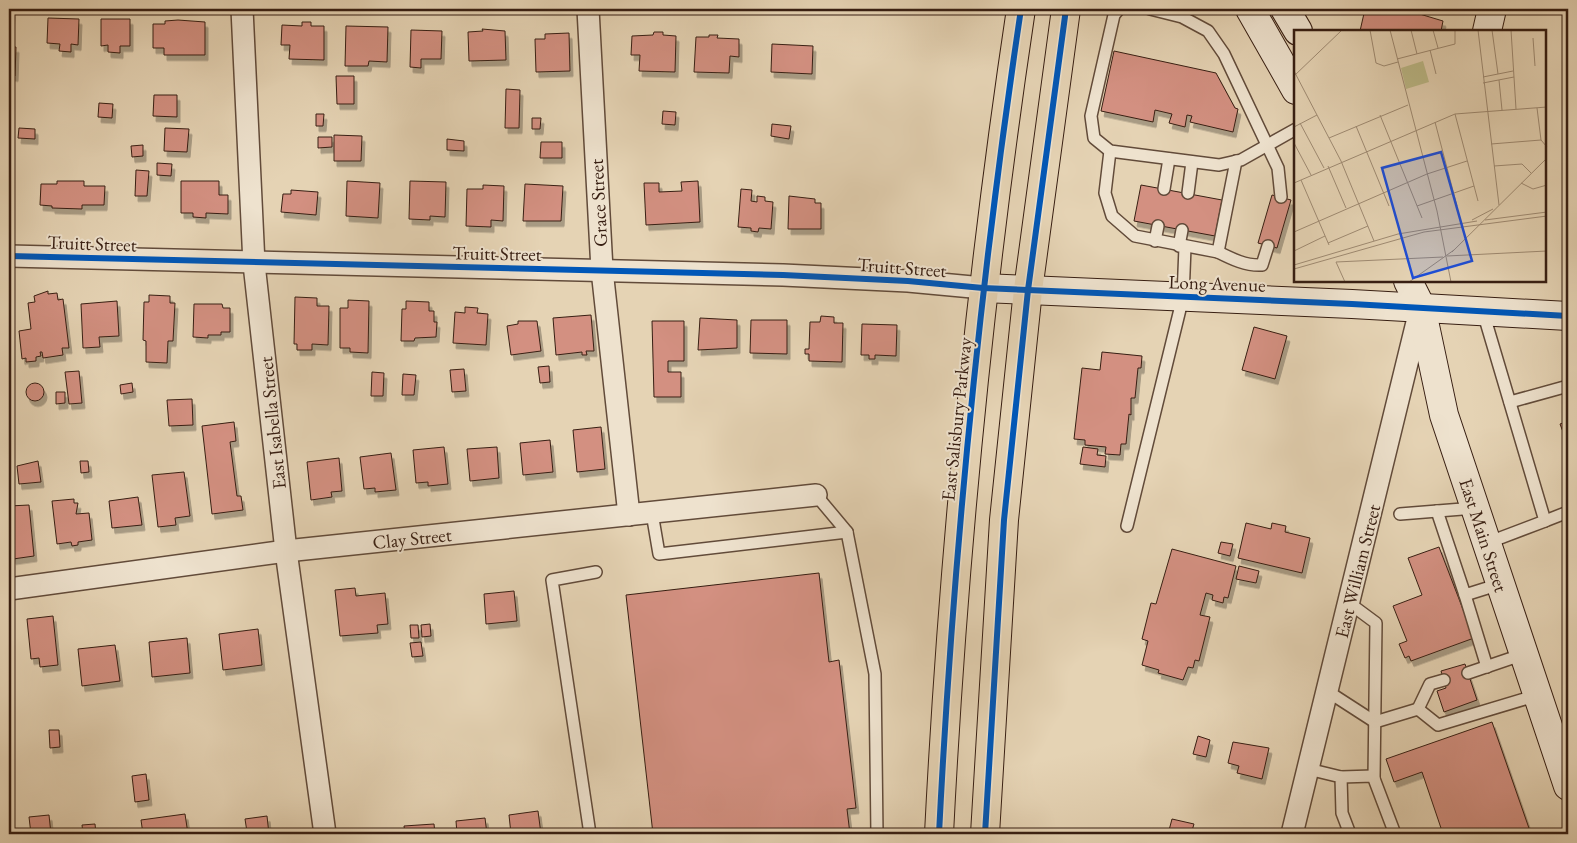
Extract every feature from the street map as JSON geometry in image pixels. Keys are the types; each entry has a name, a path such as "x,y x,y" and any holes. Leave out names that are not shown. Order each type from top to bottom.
{"main road":[{"name":"East Salisbury Parkway","path":"939,834 952,618 984,288 1021,9"},
{"path":"1250,9 1294,86"},
{"path":"1285,9 1297,30"},
{"path":"1487,30 1492,9"},
{"path":"985,834 1004,520 1028,290 1066,10"},
{"name":"East Main Street","path":"1408,282 1421,307 1444,415 1568,786"},
{"path":"1421,307 1427,282"},
{"name":"Long Avenue","path":"984,288 1421,307 1568,316"}],"street":[{"name":"East Isabella Street","path":"242,9 254,264 286,552 324,834"},
{"name":"Grace Street","path":"588,9 602,270 629,515"},
{"name":"Truitt Street","path":"9,256 254,264 602,270 908,281 984,288"},
{"name":"East William Street","path":"1292,834 1421,307"},
{"name":"Clay Street","path":"9,589 286,552 816,495"}],"lane":[{"path":"1119,9 1114,15 1091,116 1094,138 1110,151 1219,165 1236,161 1294,130"},
{"path":"1150,9 1182,17 1208,31 1224,54 1268,145 1278,168 1281,197"},
{"path":"1110,151 1106,193 1112,216 1135,236 1182,247 1218,252 1240,262 1254,265 1262,265 1268,246"},
{"path":"1164,189 1168,158"},
{"path":"1218,252 1236,161"},
{"path":"1188,193 1192,162"},
{"path":"1155,241 1158,226"},
{"path":"1126,526 1183,296 1182,230"},
{"path":"1482,311 1545,521"},
{"path":"1510,402 1568,386"},
{"path":"816,495 847,532 875,674 877,834"},
{"path":"1400,514 1475,508"},
{"path":"1437,511 1487,667"},
{"path":"652,512 659,554 847,532"},
{"path":"1487,543 1568,512"},
{"path":"590,834 552,580 596,572"},
{"path":"1465,595 1500,584"},
{"path":"1349,603 1376,623 1374,778 1395,834"},
{"path":"1468,673 1524,654"},
{"path":"1327,691 1375,722 1418,710 1430,684 1444,680"},
{"path":"1418,710 1438,725 1538,695"},
{"path":"1308,769 1341,777 1373,776 1374,778"},
{"path":"1341,777 1342,813 1350,834"}],"building":[{"path":"1365,9 1403,9 1443,21 1441,30 1360,30"},
{"path":"9,11 12,11 10,47 16,47 15,76 9,75"},
{"path":"48,18 79,19 78,45 71,44 71,52 59,51 60,44 47,43"},
{"path":"101,19 130,19 130,46 120,46 120,53 108,52 108,45 101,46"},
{"path":"165,21 205,22 205,55 164,55 164,48 153,48 153,24 165,24"},
{"path":"302,22 311,22 311,26 324,26 324,60 289,59 290,45 281,45 282,25 302,26"},
{"path":"346,26 388,27 387,62 369,61 368,66 345,66"},
{"path":"482,29 505,31 506,60 469,61 468,32 483,31"},
{"path":"411,30 442,31 441,59 421,59 421,68 410,67"},
{"path":"654,32 663,32 663,35 676,36 675,72 639,71 640,55 631,55 632,36 653,35"},
{"path":"569,33 570,71 536,72 535,39 545,39 545,34"},
{"path":"709,35 718,35 717,38 739,39 739,57 730,56 729,73 694,72 696,37 709,37"},
{"path":"772,44 813,46 812,74 771,72"},
{"path":"1114,51 1216,73 1235,108 1238,109 1233,132 1190,122 1192,116 1187,115 1185,127 1169,123 1172,114 1155,110 1153,122 1101,111"},
{"path":"336,76 354,76 354,104 337,104"},
{"path":"506,89 520,90 519,128 505,128"},
{"path":"154,95 177,95 177,117 153,116"},
{"path":"99,103 113,104 112,118 98,117"},
{"path":"663,111 676,112 675,125 662,124"},
{"path":"316,114 324,114 323,126 316,126"},
{"path":"532,118 541,118 540,129 532,129"},
{"path":"772,124 791,126 789,139 771,136"},
{"path":"19,128 35,129 35,139 18,138"},
{"path":"165,128 189,129 187,152 164,151"},
{"path":"334,135 362,136 361,161 334,161"},
{"path":"318,137 332,137 332,147 318,148"},
{"path":"447,139 464,141 464,151 447,150"},
{"path":"541,142 562,142 562,158 540,158"},
{"path":"143,145 143,156 132,157 131,146"},
{"path":"157,163 172,164 171,176 157,175"},
{"path":"136,170 149,171 147,196 135,196"},
{"path":"9,172 11,172 9,208"},
{"path":"57,181 84,181 84,186 105,186 104,205 82,205 82,209 52,208 52,206 40,205 41,184 57,184"},
{"path":"181,181 219,181 219,195 228,195 228,214 206,213 206,218 193,217 193,213 181,213"},
{"path":"347,181 380,183 378,218 346,216"},
{"path":"410,181 446,182 445,217 430,216 430,220 409,219"},
{"path":"698,181 700,222 646,225 644,183 659,183 659,192 682,191 681,182"},
{"path":"525,184 563,186 561,221 523,221"},
{"path":"483,185 504,186 503,221 491,220 491,227 466,226 467,189 483,189"},
{"path":"1141,185 1222,200 1215,236 1134,221"},
{"path":"741,189 752,190 751,201 757,202 757,196 765,197 765,201 773,202 771,229 759,228 758,232 751,231 751,228 738,227"},
{"path":"291,190 318,192 316,215 281,212 283,194 291,194"},
{"path":"1272,195 1291,200 1277,248 1258,243"},
{"path":"789,196 815,199 815,203 821,203 821,229 788,229"},
{"path":"48,291 48,294 57,293 58,300 63,299 69,348 62,348 63,355 43,358 42,352 40,352 41,356 36,357 36,361 26,362 26,358 22,359 19,331 31,329 28,303 35,302 34,296"},
{"path":"149,295 170,296 170,303 175,303 173,341 168,341 167,363 146,362 146,341 143,340 144,302 149,302"},
{"path":"295,297 317,298 317,306 329,306 328,345 312,344 312,350 297,350 297,344 294,344"},
{"path":"348,300 369,301 368,353 350,352 350,348 340,348 340,308 348,308"},
{"path":"117,301 119,336 99,337 100,347 83,348 81,304"},
{"path":"406,301 429,302 429,311 434,311 434,322 437,322 436,337 401,341 402,309 406,309"},
{"path":"194,304 222,304 223,308 230,308 230,332 221,332 221,335 208,335 208,338 193,337"},
{"path":"465,307 478,308 477,313 488,314 486,345 453,343 455,312 465,313"},
{"path":"591,315 594,351 586,351 587,355 582,355 582,352 556,355 553,318"},
{"path":"821,316 834,317 834,323 843,323 842,362 809,361 809,354 805,354 805,349 809,349 810,322 820,322"},
{"path":"700,318 737,320 737,348 698,350"},
{"path":"751,320 787,320 787,354 750,353"},
{"path":"518,321 537,321 541,351 511,355 507,326 518,324"},
{"path":"652,321 684,321 684,361 668,361 668,372 681,372 681,397 654,397"},
{"path":"862,324 897,325 896,356 875,355 875,359 869,359 869,355 861,355"},
{"path":"1254,327 1287,336 1275,379 1242,370"},
{"path":"1102,352 1142,356 1141,368 1138,368 1135,398 1131,398 1131,415 1129,414 1126,444 1121,444 1120,455 1105,454 1106,447 1085,445 1085,440 1074,439 1082,368 1100,370"},
{"path":"549,366 550,382 540,383 538,367"},
{"path":"464,369 466,391 452,392 450,370"},
{"path":"79,371 82,403 69,404 65,372"},
{"path":"372,372 384,373 383,396 371,396"},
{"path":"403,374 416,375 414,395 402,395"},
{"path":"35,383 41,386 44,392 41,398 35,401 29,398 26,392 29,386"},
{"path":"132,383 133,392 121,394 120,385"},
{"path":"56,392 65,392 65,403 56,404"},
{"path":"192,399 193,425 169,426 167,400"},
{"path":"1568,421 1568,445 1560,424"},
{"path":"234,422 236,441 230,442 237,496 241,496 243,510 212,514 202,426"},
{"path":"601,427 605,469 577,472 573,430"},
{"path":"550,440 553,472 523,475 520,443"},
{"path":"444,447 448,484 428,486 428,482 416,483 413,450"},
{"path":"497,447 499,478 470,481 467,449"},
{"path":"1083,447 1098,449 1097,455 1106,456 1105,467 1080,464"},
{"path":"391,453 396,490 375,492 375,488 364,489 360,457"},
{"path":"339,458 342,491 331,492 332,497 311,500 307,462"},
{"path":"38,461 41,482 19,484 17,466"},
{"path":"80,461 88,461 89,472 81,473"},
{"path":"184,472 190,516 175,518 176,525 158,527 152,475"},
{"path":"138,497 142,525 112,528 109,501"},
{"path":"74,499 74,503 78,503 76,514 89,513 92,540 78,542 78,545 72,546 71,542 57,544 52,501"},
{"path":"29,505 34,556 13,559 9,506"},
{"path":"1246,523 1271,529 1272,523 1286,526 1285,532 1310,538 1302,573 1238,558"},
{"path":"1221,542 1233,544 1230,556 1218,553"},
{"path":"1439,547 1474,638 1411,661 1409,656 1405,658 1399,644 1407,641 1393,606 1422,595 1408,558"},
{"path":"1172,549 1236,566 1228,598 1224,597 1223,603 1212,600 1213,595 1206,593 1200,615 1210,617 1199,661 1195,660 1193,668 1188,667 1183,680 1158,673 1159,670 1142,665 1148,641 1142,639 1151,603 1156,604"},
{"path":"1239,566 1259,571 1256,583 1236,579"},
{"path":"819,573 829,662 839,660 856,808 847,809 850,834 653,834 626,595"},
{"path":"355,588 356,596 385,593 388,624 377,625 378,633 340,636 335,590"},
{"path":"514,591 517,621 486,624 484,594"},
{"path":"53,616 58,665 40,667 39,658 31,659 27,619"},
{"path":"430,624 431,636 422,637 421,625"},
{"path":"410,625 418,625 419,638 411,638"},
{"path":"258,629 262,665 223,670 219,634"},
{"path":"187,638 190,673 152,677 149,642"},
{"path":"421,642 423,656 412,657 410,643"},
{"path":"115,645 120,681 82,686 78,649"},
{"path":"1465,664 1477,700 1444,712 1437,691 1446,688 1441,671"},
{"path":"1492,722 1531,834 1443,834 1422,772 1394,782 1386,759"},
{"path":"49,730 59,730 60,747 50,748"},
{"path":"1198,736 1210,740 1206,757 1193,754"},
{"path":"1233,742 1269,748 1262,779 1237,773 1239,766 1228,763"},
{"path":"146,774 149,800 135,802 132,776"},
{"path":"538,811 541,834 511,834 509,815"},
{"path":"185,814 188,834 143,834 141,820"},
{"path":"49,815 51,834 31,834 29,817"},
{"path":"267,816 269,834 251,834 251,831 247,832 245,819"},
{"path":"485,818 487,834 457,834 456,821"},
{"path":"1172,819 1194,824 1191,834 1168,834"},
{"path":"95,824 96,834 83,834 82,825"},
{"path":"434,824 435,834 405,834 404,826"}],"cycle path":[{"path":"939,834 952,627 970,420 993,214 1021,9"},
{"path":"985,834 1004,520 1028,290 1066,9"},
{"path":"9,256 783,275 908,281 983,288 1352,304 1568,316"}]}
